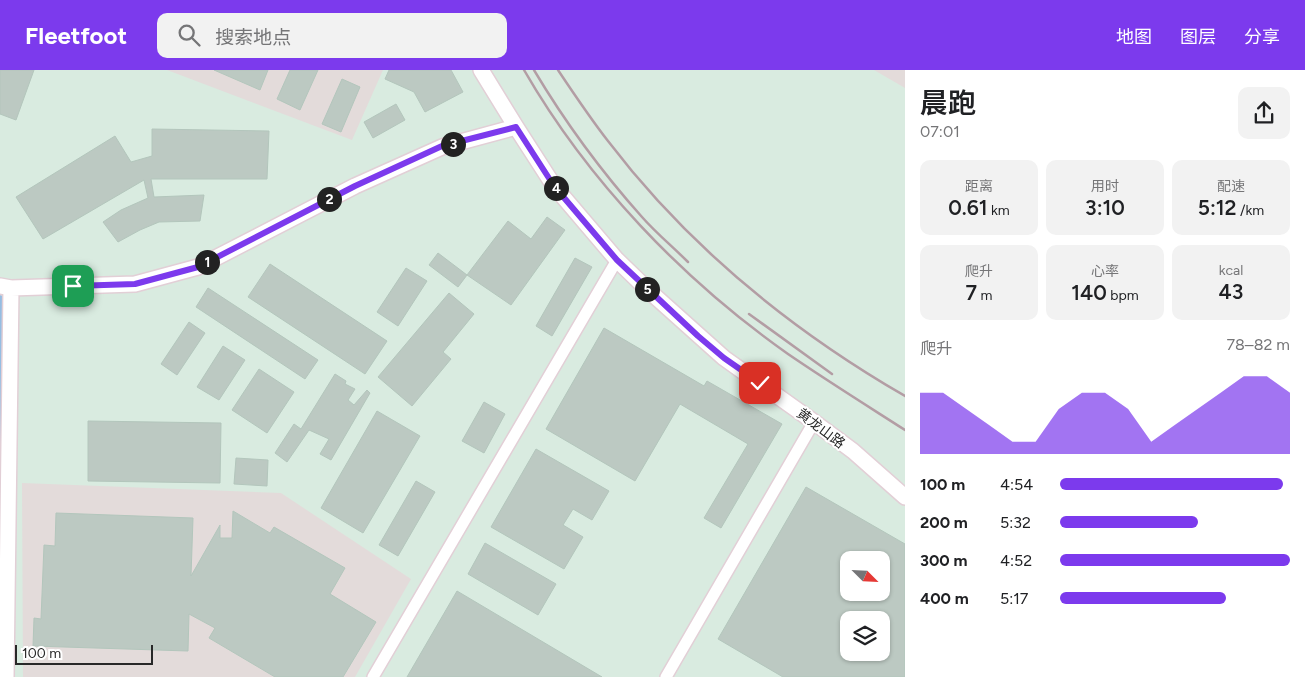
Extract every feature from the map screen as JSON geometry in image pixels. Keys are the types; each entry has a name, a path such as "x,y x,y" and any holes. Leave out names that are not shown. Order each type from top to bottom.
{"street":[{"name":"黄龙山路","path":"481,70 554,186 617,260 724,358 814,422 875,469 905,497"},
{"path":"6,677 6,287 135,284 198,267 355,186 442,146 516,127"},
{"path":"373,677 617,260"},
{"path":"666,677 814,422"}],"shaded area":[{"path":"167,70 383,70 352,140"},
{"path":"874,70 905,70 905,88"},
{"path":"0,295 3,296 0,498"},
{"path":"22,483 281,493 411,579 355,677 23,677"}],"building":[{"path":"0,70 34,70 16,120 0,114"},
{"path":"214,70 268,70 260,90"},
{"path":"290,70 318,70 300,110 277,99"},
{"path":"389,70 451,70 463,92 425,112 414,92 385,79"},
{"path":"342,79 360,87 341,132 322,124"},
{"path":"396,104 405,120 373,138 364,122"},
{"path":"152,129 269,131 267,179 151,179 154,197 204,195 200,221 159,222 118,242 103,222 121,210 148,198 144,180 43,239 16,197 115,136 131,162 152,156"},
{"path":"547,217 565,230 511,305 467,275 508,221 531,239"},
{"path":"438,253 467,275 458,287 429,265"},
{"path":"575,258 592,267 552,336 536,326"},
{"path":"270,264 387,341 365,374 248,297"},
{"path":"406,268 427,281 398,326 377,312"},
{"path":"208,288 318,360 305,379 196,307"},
{"path":"449,293 474,314 443,352 451,359 412,406 378,377"},
{"path":"189,322 205,333 177,375 161,364"},
{"path":"604,328 704,386 707,381 782,424 721,528 704,518 748,444 680,404 635,481 546,429"},
{"path":"223,346 245,360 219,400 197,387"},
{"path":"259,369 294,392 267,433 232,410"},
{"path":"335,374 346,381 345,384 355,389 348,400 354,405 367,390 370,393 331,460 320,454 329,439 309,430 287,462 275,453 294,424 301,429"},
{"path":"484,402 505,414 484,453 462,441"},
{"path":"377,411 420,436 363,533 321,508"},
{"path":"88,421 221,423 220,483 88,481"},
{"path":"536,449 609,491 592,520 573,509 563,525 583,537 564,569 491,527"},
{"path":"236,458 268,460 267,486 234,484"},
{"path":"416,481 435,492 398,556 379,545"},
{"path":"806,487 905,544 905,677 783,677 718,639"},
{"path":"233,511 270,533 274,527 345,568 330,594 376,622 343,677 275,677 209,638 215,628 189,614 188,651 33,646 34,618 41,619 44,545 55,546 56,513 193,518 191,576 220,525 220,538 232,538"},
{"path":"485,543 556,584 538,615 468,574"},
{"path":"457,591 602,677 407,677"}],"railway":[{"path":"524,70 549,111 577,151 608,189 675,261 711,294 788,354 905,430"},
{"path":"534,70 571,127 612,182 647,223 688,262"},
{"path":"558,70 595,124 639,179 672,216 707,250 782,314 822,343 905,396"},
{"path":"749,314 832,374"}],"route":[{"path":"73,286 135,284 198,267 355,186 442,146 516,127 554,186 617,260 698,336 724,358 760,383"}]}
